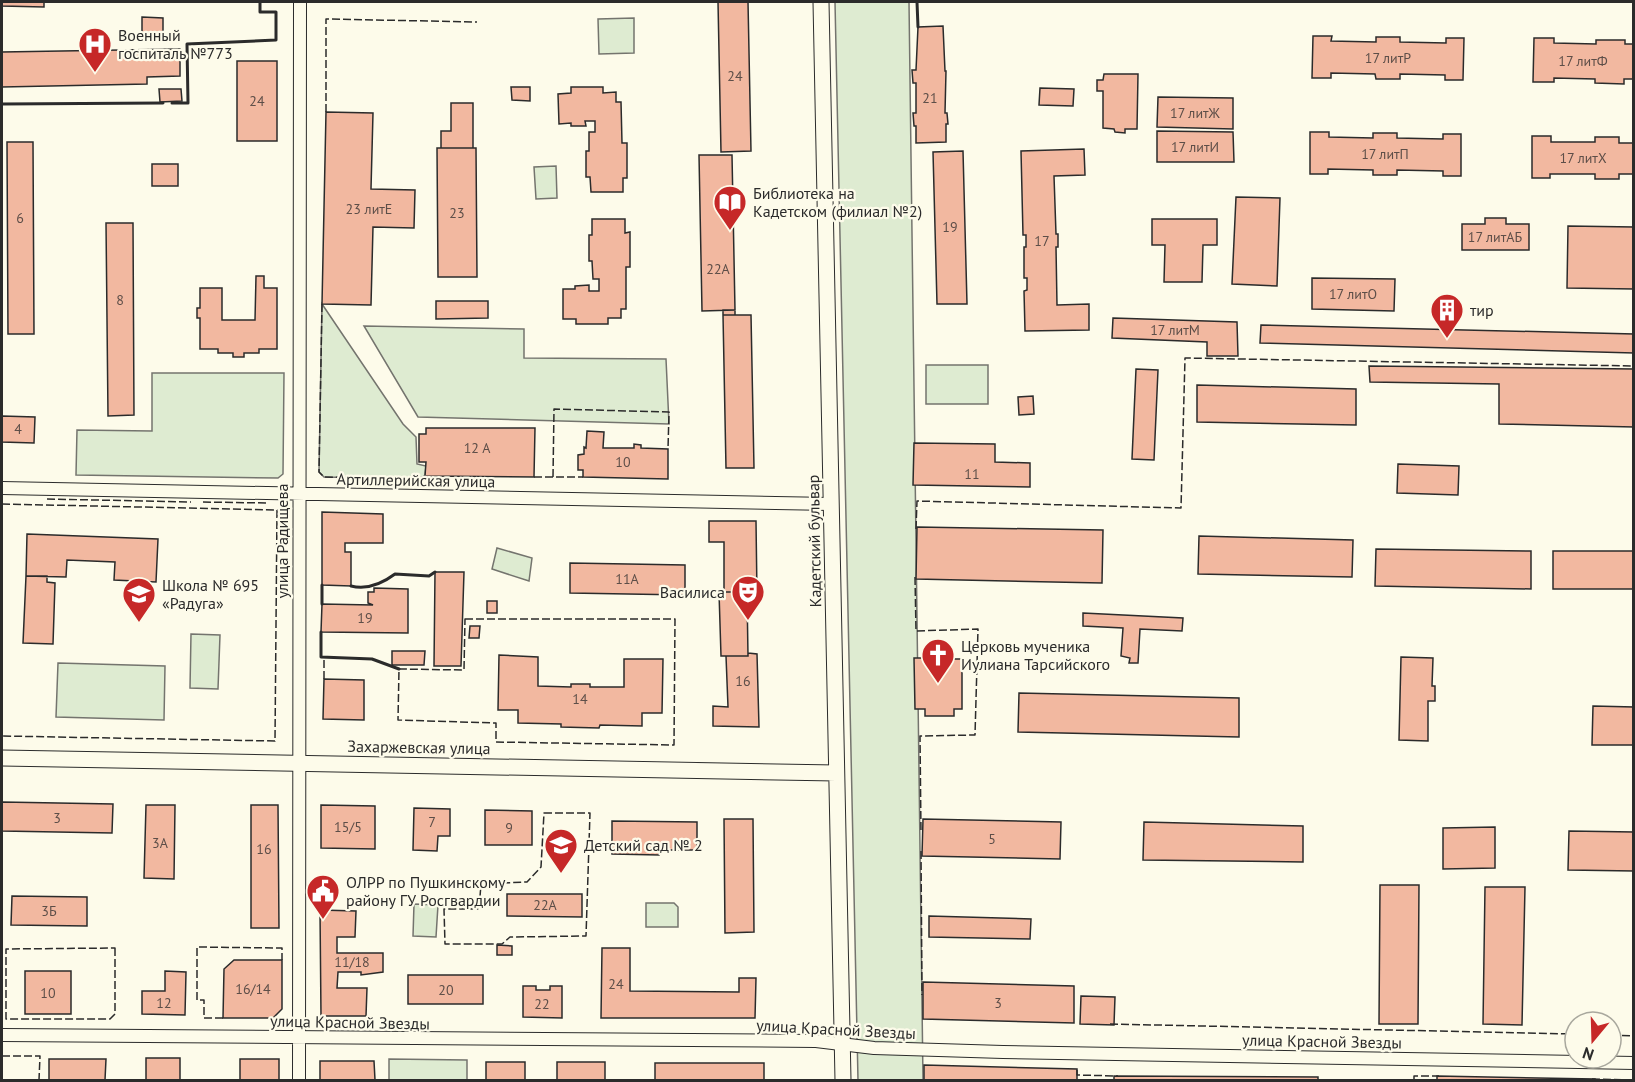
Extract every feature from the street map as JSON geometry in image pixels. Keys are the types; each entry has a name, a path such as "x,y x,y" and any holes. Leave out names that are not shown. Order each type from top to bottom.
{"street":[{"name":"улица Радищева","path":"299,1080 300,2"},
{"name":"Кадетский бульвар","path":"821,2 843,1080"},
{"name":"Артиллерийская улица","path":"2,488 831,504"},
{"name":"Захаржевская улица","path":"2,758 836,773"},
{"name":"улица Красной Звезды","path":"2,1035 816,1041 874,1048 1004,1052 1634,1063"}],"green space":[{"path":"835,2 909,2 923,1080 858,1080"},
{"path":"634,18 634,53 599,54 598,19"},
{"path":"556,166 557,198 536,199 534,167"},
{"path":"322,304 403,424 416,437 417,464 426,466 425,476 417,479 324,477 319,472"},
{"path":"364,326 524,329 524,358 666,359 669,424 418,417"},
{"path":"926,365 988,365 988,404 926,404"},
{"path":"152,373 284,373 283,474 278,478 76,475 77,430 152,431"},
{"path":"497,548 532,558 529,581 492,569"},
{"path":"191,634 220,635 218,689 190,688"},
{"path":"58,663 165,666 164,720 56,717"},
{"path":"646,903 674,903 678,907 678,927 646,927"},
{"path":"414,904 438,905 436,937 413,936"},
{"path":"389,1059 467,1060 467,1080 389,1080"}],"building":[{"path":"2,2 44,2 44,7 2,6"},
{"path":"718,2 748,2 751,151 721,152"},
{"path":"142,17 163,18 163,35 142,34"},
{"path":"943,26 946,71 945,113 947,113 948,124 946,124 946,142 916,143 913,113 916,113 916,83 913,83 912,70 916,70 918,27"},
{"path":"1313,36 1332,36 1331,41 1376,42 1376,37 1400,37 1400,42 1446,43 1446,38 1464,38 1463,80 1445,80 1445,75 1400,74 1400,79 1376,79 1375,74 1331,73 1331,78 1312,78"},
{"path":"1534,38 1554,38 1554,43 1596,44 1596,40 1625,40 1625,44 1634,44 1634,79 1624,79 1624,84 1595,83 1595,79 1554,78 1554,82 1533,82"},
{"path":"180,49 180,76 147,77 147,84 2,87 2,52"},
{"path":"237,61 277,61 277,141 237,141"},
{"path":"1104,74 1138,74 1137,129 1125,129 1125,133 1103,128 1103,91 1097,91 1097,80 1103,80"},
{"path":"511,87 530,87 530,101 512,100"},
{"path":"571,87 603,87 603,93 616,92 616,102 621,102 622,143 627,143 627,178 623,178 623,192 591,192 590,177 586,177 586,151 589,151 589,132 595,132 595,121 585,121 586,126 571,126 571,123 559,124 558,94 571,93"},
{"path":"1040,88 1074,89 1073,106 1039,105"},
{"path":"159,89 181,89 182,101 160,102"},
{"path":"1158,97 1233,98 1233,129 1157,127"},
{"path":"451,103 473,103 473,148 441,148 441,131 451,131"},
{"path":"326,112 373,113 371,189 415,190 414,228 373,227 371,305 322,304"},
{"path":"1157,131 1233,132 1234,162 1157,162"},
{"path":"1310,132 1329,132 1329,137 1373,138 1373,133 1397,133 1397,138 1443,139 1443,134 1461,134 1461,176 1443,176 1443,171 1397,170 1397,175 1373,175 1373,170 1328,169 1328,174 1310,174"},
{"path":"1532,136 1551,136 1551,142 1595,142 1595,137 1619,137 1619,143 1634,143 1634,174 1619,174 1619,179 1595,179 1595,174 1550,174 1550,178 1532,178"},
{"path":"7,142 33,142 34,334 8,334"},
{"path":"437,148 476,148 477,277 438,277"},
{"path":"1084,149 1085,175 1054,176 1056,234 1058,234 1058,247 1056,247 1057,305 1089,304 1089,330 1025,331 1024,291 1027,290 1027,278 1024,278 1026,235 1023,235 1021,151"},
{"path":"963,151 967,304 937,304 933,152"},
{"path":"699,155 732,155 735,310 702,311"},
{"path":"152,164 178,164 178,186 152,186"},
{"path":"1236,197 1280,198 1277,286 1232,284"},
{"path":"1485,218 1506,218 1506,224 1529,224 1529,250 1462,250 1462,224 1485,224"},
{"path":"592,219 625,219 625,233 630,232 630,267 626,267 626,309 621,309 621,318 608,318 608,324 576,324 576,319 563,319 563,289 575,289 575,286 589,285 589,291 599,291 599,279 593,279 592,261 589,261 589,235 592,235"},
{"path":"1152,219 1217,219 1217,245 1203,245 1202,282 1164,282 1165,245 1152,245"},
{"path":"106,223 133,223 134,415 108,416"},
{"path":"1568,226 1634,227 1634,289 1567,288"},
{"path":"256,276 264,276 264,288 277,288 277,349 259,349 259,353 244,353 244,357 233,357 233,353 218,353 218,349 200,349 200,318 197,318 197,308 200,308 200,288 222,288 222,320 255,320"},
{"path":"1312,278 1395,279 1394,311 1312,309"},
{"path":"436,301 488,301 488,318 436,319"},
{"path":"723,310 735,310 735,315 723,315"},
{"path":"723,315 751,315 754,468 726,468"},
{"path":"1113,318 1237,322 1238,356 1207,356 1207,342 1112,338"},
{"name":"тир","path":"1261,325 1634,334 1634,353 1260,343"},
{"path":"1369,366 1634,369 1634,427 1499,424 1499,384 1370,382"},
{"path":"1136,369 1158,370 1154,460 1132,459"},
{"path":"1197,385 1356,389 1356,425 1197,422"},
{"path":"1033,396 1034,414 1019,415 1018,397"},
{"path":"2,416 35,417 34,443 2,442"},
{"path":"426,428 535,428 534,477 425,476 426,462 419,462 419,434 426,434"},
{"path":"587,431 604,432 603,448 634,448 634,444 641,445 641,448 668,449 668,479 583,477 583,470 578,470 578,455 584,454"},
{"path":"914,443 995,444 995,462 1030,463 1030,487 913,485"},
{"path":"1398,464 1459,466 1458,495 1397,493"},
{"path":"322,512 383,514 383,543 345,543 345,552 351,552 351,586 322,585"},
{"path":"709,521 756,521 757,595 747,595 747,592 724,592 724,542 709,542"},
{"path":"917,527 1103,530 1102,583 916,579"},
{"path":"27,534 158,539 156,582 114,580 115,562 67,560 66,577 26,576"},
{"path":"1199,536 1353,540 1352,577 1198,574"},
{"path":"1376,549 1531,551 1531,589 1375,586"},
{"path":"1553,551 1634,551 1634,589 1553,589"},
{"path":"570,563 685,565 685,595 570,593"},
{"path":"435,572 464,572 461,666 434,666"},
{"path":"26,576 47,576 47,582 55,583 53,644 23,643"},
{"path":"374,588 408,589 408,633 321,632 322,604 373,605 368,603 368,592 374,592"},
{"path":"719,592 747,592 748,656 721,656"},
{"path":"487,601 497,601 497,613 487,613"},
{"path":"1083,613 1183,618 1182,631 1140,629 1138,663 1129,663 1130,658 1121,656 1123,628 1083,626"},
{"path":"470,626 480,626 479,638 469,638"},
{"name":"Церковь мученика Иулиана Тарсийского","path":"937,647 945,649 952,659 962,659 962,709 954,709 954,716 925,716 925,709 915,709 914,658 925,658 927,652"},
{"path":"392,651 425,651 424,665 392,665"},
{"path":"748,653 757,654 759,727 713,726 713,706 728,707 726,656 748,656"},
{"path":"499,655 538,657 538,686 571,687 571,684 590,684 590,687 624,687 624,659 663,659 662,713 642,713 642,726 600,725 599,728 518,723 518,710 498,710"},
{"path":"1401,657 1433,658 1432,686 1435,686 1435,701 1428,701 1428,741 1399,740"},
{"path":"324,679 364,680 364,720 323,719"},
{"path":"1019,693 1239,698 1239,737 1018,732"},
{"path":"1593,706 1634,707 1634,745 1592,745"},
{"path":"2,802 113,804 112,833 2,831"},
{"path":"146,805 175,805 174,879 144,878"},
{"path":"251,805 278,805 279,928 251,928"},
{"path":"321,805 375,806 375,849 321,848"},
{"path":"414,808 450,809 450,836 438,836 437,851 413,850"},
{"path":"485,810 532,811 532,845 485,845"},
{"path":"724,819 753,819 754,932 725,933"},
{"path":"923,819 1061,822 1060,859 922,856"},
{"path":"612,821 697,822 697,850 659,850 659,855 612,854"},
{"path":"1144,822 1303,826 1303,862 1143,860"},
{"path":"1495,827 1495,868 1443,869 1443,828"},
{"path":"1569,831 1634,832 1634,871 1568,870"},
{"path":"1380,885 1419,885 1418,1024 1379,1024"},
{"path":"1485,887 1525,887 1522,1025 1483,1024"},
{"path":"507,894 582,894 582,917 507,916"},
{"path":"12,896 87,897 87,926 11,925"},
{"path":"320,910 356,911 355,937 337,937 337,953 383,953 383,972 361,975 361,972 338,972 337,988 367,988 366,1016 321,1016"},
{"path":"929,916 1031,919 1030,939 929,937"},
{"path":"497,945 512,946 512,955 497,955"},
{"path":"602,948 630,948 630,991 739,992 739,978 756,978 755,1018 601,1018"},
{"path":"234,960 282,960 282,1009 273,1018 223,1018 224,969"},
{"path":"25,971 71,971 71,1014 25,1014"},
{"path":"165,971 186,972 185,1015 142,1014 142,991 165,991"},
{"path":"408,975 483,975 483,1004 408,1004"},
{"path":"923,982 1074,986 1074,1023 923,1019"},
{"path":"523,986 536,986 536,990 550,990 550,986 562,986 562,1018 523,1017"},
{"path":"1081,996 1115,997 1114,1025 1080,1024"},
{"path":"146,1058 180,1058 180,1080 146,1080"},
{"path":"49,1059 106,1059 105,1080 49,1080"},
{"path":"240,1059 279,1059 279,1080 240,1080"},
{"path":"320,1061 374,1061 375,1080 320,1080"},
{"path":"486,1062 525,1062 525,1080 486,1080"},
{"path":"557,1062 605,1062 605,1080 557,1080"},
{"path":"655,1063 764,1063 764,1080 655,1080"},
{"path":"924,1065 1077,1069 1077,1080 924,1080"},
{"path":"1114,1076 1318,1077 1318,1080 1114,1080"},
{"path":"1437,1076 1595,1079 1595,1080 1437,1080"}],"fence":[{"path":"326,112 326,19 477,22"},
{"path":"322,304 319,472 324,477 417,479 425,476"},
{"path":"916,529 917,501 1181,508 1185,358 1634,366"},
{"path":"553,477 554,409 669,412 668,449"},
{"path":"534,477 583,477"},
{"path":"47,499 191,502"},
{"path":"203,502 266,503"},
{"path":"2,504 277,510 275,741 2,736"},
{"path":"915,577 916,631 978,629 975,735 920,736 921,833"},
{"path":"465,619 675,619 674,745 496,742 496,723 398,720 399,669 464,670 465,619"},
{"path":"324,657 324,679"},
{"path":"544,813 590,813 586,936 510,937 502,944 445,944 444,909 479,909 481,884 527,882 541,867 544,813"},
{"path":"921,851 922,995"},
{"path":"223,1018 204,1018 204,1000 197,1000 197,947 282,948 282,960"},
{"path":"115,948 115,1014 110,1019 6,1019 6,949 115,948"},
{"path":"1110,1024 1563,1034"},
{"path":"1623,1036 1634,1036"},
{"path":"2,1056 40,1056 39,1080"},
{"path":"1077,1070 1077,1075 1118,1076"},
{"path":"1414,1080 1414,1076 1439,1076"},
{"path":"1592,1079 1634,1080"}],"wall":[{"path":"172,103 188,103 187,44 276,40 276,12 260,12 260,2"},
{"path":"917,2 918,27"},
{"path":"2,104 163,103"},
{"path":"351,586 374,585 395,574 429,576 435,572"},
{"path":"322,585 322,604"},
{"path":"321,632 321,657 372,659 399,669"}],"place":[{"name":"Военный госпиталь №773","path":"95,73"},
{"name":"Библиотека на Кадетском (филиал №2)","path":"730,231"},
{"name":"тир","path":"1447,339"},
{"name":"Василиса","path":"748,621"},
{"name":"Школа № 695 «Радуга»","path":"139,623"},
{"name":"Церковь мученика Иулиана Тарсийского","path":"938,684"},
{"name":"Детский сад № 2","path":"561,874"},
{"name":"ОЛРР по Пушкинскому району ГУ Росгвардии","path":"323,920"}]}
